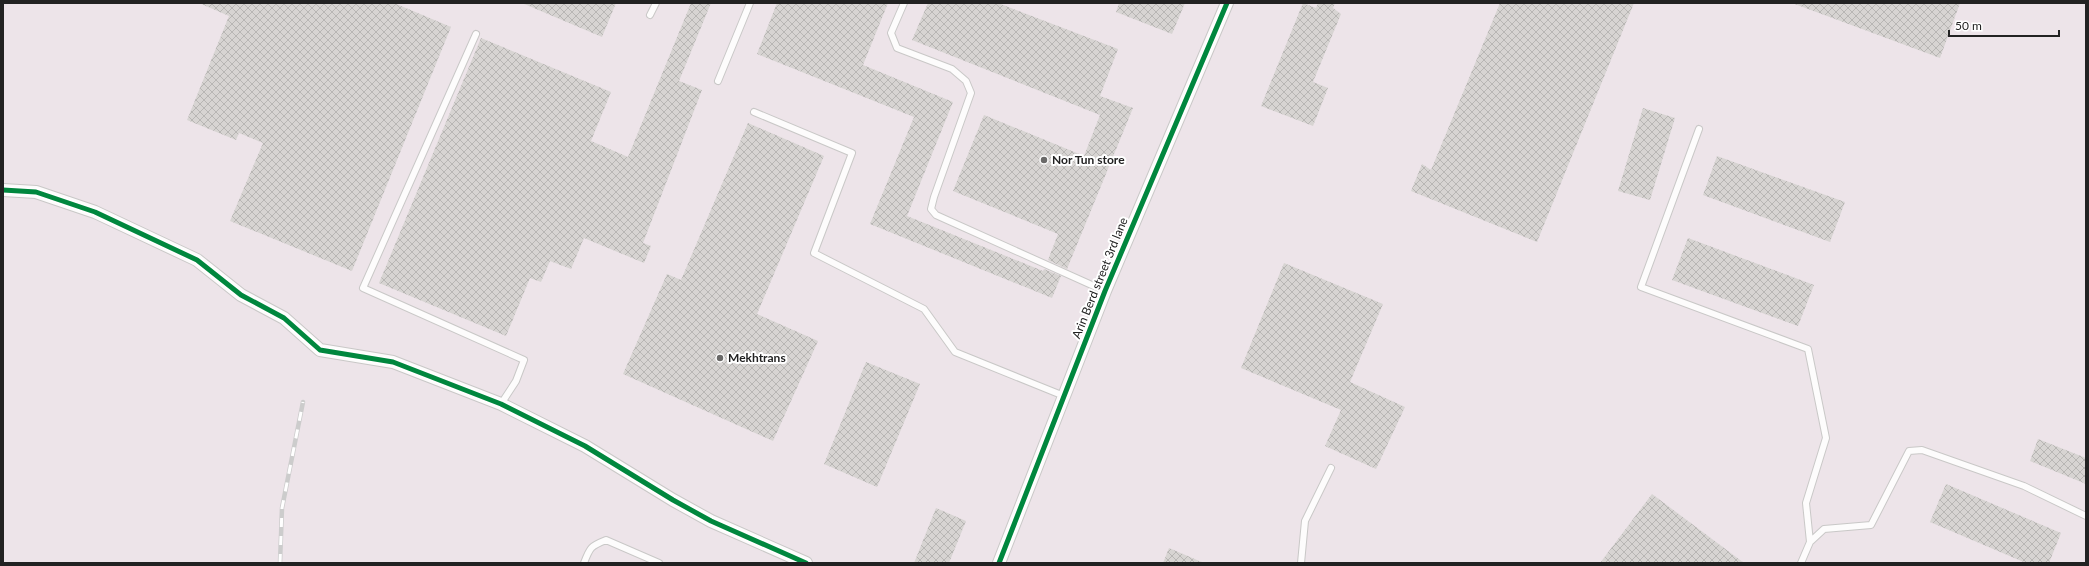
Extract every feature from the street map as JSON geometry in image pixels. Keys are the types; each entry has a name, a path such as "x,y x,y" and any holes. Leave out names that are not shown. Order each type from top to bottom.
{"street":[{"name":"Arin Berd street 3rd lane","path":"999,563 1105,291 1227,3"},
{"path":"3,190 36,192 95,212 197,260 241,295 284,318 320,350 393,362 501,404 585,446 673,500 711,520 806,563"}],"lane":[{"path":"650,14 656,3"},
{"path":"718,81 750,3"},
{"path":"904,3 891,33 897,48 952,69 966,81 971,93 931,209 936,215 1105,291"},
{"path":"476,34 363,288 524,360 516,381 501,404"},
{"path":"754,112 852,153 814,253 924,309 955,352 1064,396"},
{"path":"1699,129 1641,287 1808,349 1826,438 1806,502 1810,542"},
{"path":"1801,563 1810,542 1824,529 1871,524 1909,451 1922,450 2024,486 2086,516"},
{"path":"1301,563 1305,521 1331,468"},
{"path":"584,563 589,550 593,545 606,540 659,563"}],"shaded area":[{"path":"3,3 2086,3 2086,563 3,563"}],"building":[{"path":"199,3 394,3 451,27 352,271 230,221 263,143 239,133 236,140 187,120 229,16"},
{"path":"522,3 616,3 602,37"},
{"path":"691,3 711,3 679,81 702,90 643,243 651,246 644,263 584,238 571,269 550,261 541,282 530,278 506,336 379,283 481,38 611,92 591,141 628,157"},
{"path":"777,3 888,3 863,65 953,102 907,216 1043,271 1044,269 1061,276 1052,298 870,224 914,117 757,54"},
{"path":"928,3 998,3 1118,49 1100,96 1133,108 1067,269 1048,260 1058,234 953,191 984,115 1084,156 1100,115 912,40"},
{"path":"1119,3 1185,3 1172,34 1116,12"},
{"path":"1303,3 1316,8 1318,3 1335,3 1333,8 1341,14 1313,82 1328,88 1313,126 1261,106"},
{"path":"1500,3 1634,3 1537,242 1411,191 1422,164 1431,170"},
{"path":"1792,3 1960,3 1940,58"},
{"path":"1643,108 1675,118 1650,200 1618,191"},
{"path":"748,123 824,156 757,314 818,341 773,441 623,374 667,274 681,280"},
{"path":"1717,156 1845,202 1830,242 1703,195"},
{"path":"1688,238 1814,285 1798,326 1672,280"},
{"path":"1284,263 1383,304 1350,382 1405,407 1376,469 1325,446 1341,410 1241,368"},
{"path":"866,362 920,384 877,487 824,464"},
{"path":"2038,439 2086,458 2086,484 2030,461"},
{"path":"1946,484 2061,533 2049,563 2026,563 1930,522"},
{"path":"1652,494 1744,563 1600,563"},
{"path":"936,508 966,521 949,563 914,563"},
{"path":"1169,548 1204,563 1163,563"}],"railway":[{"path":"280,563 282,508 303,402"}],"cycle path":[{"path":"999,563 1105,291 1227,3"},
{"path":"3,190 36,192 95,212 197,260 241,295 284,318 320,350 393,362 501,404 585,446 673,500 711,521 806,563"}],"place":[{"name":"Nor Tun store","path":"1044,160"},
{"name":"Mekhtrans","path":"720,358"}]}
